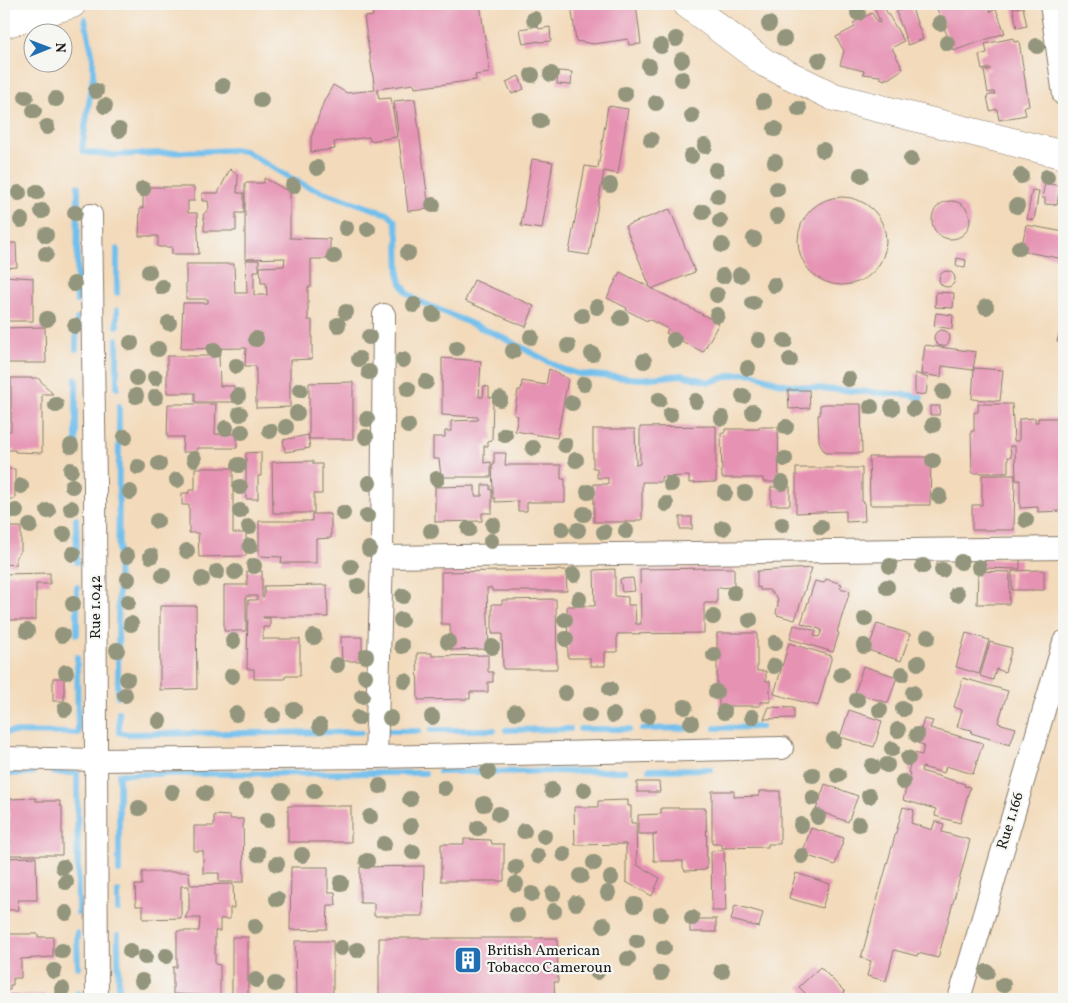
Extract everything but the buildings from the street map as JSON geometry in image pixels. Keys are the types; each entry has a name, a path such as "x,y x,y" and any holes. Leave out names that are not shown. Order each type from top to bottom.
{"main road":[{"path":"4,24 72,4"},
{"path":"687,4 765,63 834,97 1064,155"}],"street":[{"path":"1051,4 1064,95"},
{"name":"Rue 1.042","path":"91,215 95,486 97,999"},
{"path":"376,757 382,557 384,315"},
{"path":"382,557 1064,548"},
{"name":"Rue 1.166","path":"959,999 1064,642"},
{"path":"4,758 96,760 376,757 782,748"}],"waterway":[{"path":"85,19 93,58 93,76 82,149 84,152 114,155 245,151 306,186 388,214 395,221 398,236 399,275 407,293 416,300 500,336 562,369 579,374 641,379 682,375 709,382 746,373 779,383 813,388 910,395 921,398"},
{"path":"77,301 78,186"},
{"path":"117,249 117,293"},
{"path":"117,310 117,326"},
{"path":"76,349 77,319"},
{"path":"117,339 117,388"},
{"path":"76,379 76,444"},
{"path":"118,696 119,406"},
{"path":"76,519 77,562"},
{"path":"77,587 77,634"},
{"path":"4,732 78,733 77,657"},
{"path":"119,712 119,732 127,734 361,732"},
{"path":"715,728 761,727"},
{"path":"642,729 695,728"},
{"path":"506,730 570,729"},
{"path":"580,729 629,729"},
{"path":"431,730 494,730"},
{"path":"380,731 419,731"},
{"path":"649,770 711,769"},
{"path":"440,772 625,771"},
{"path":"4,774 32,773"},
{"path":"53,773 77,773 78,913"},
{"path":"119,871 119,774 425,773"},
{"path":"118,892 118,910"},
{"path":"77,933 78,967"},
{"path":"118,935 119,999"},
{"path":"78,993 78,999"}],"place":[{"name":"British American Tobacco Cameroun","path":"468,960"}]}
